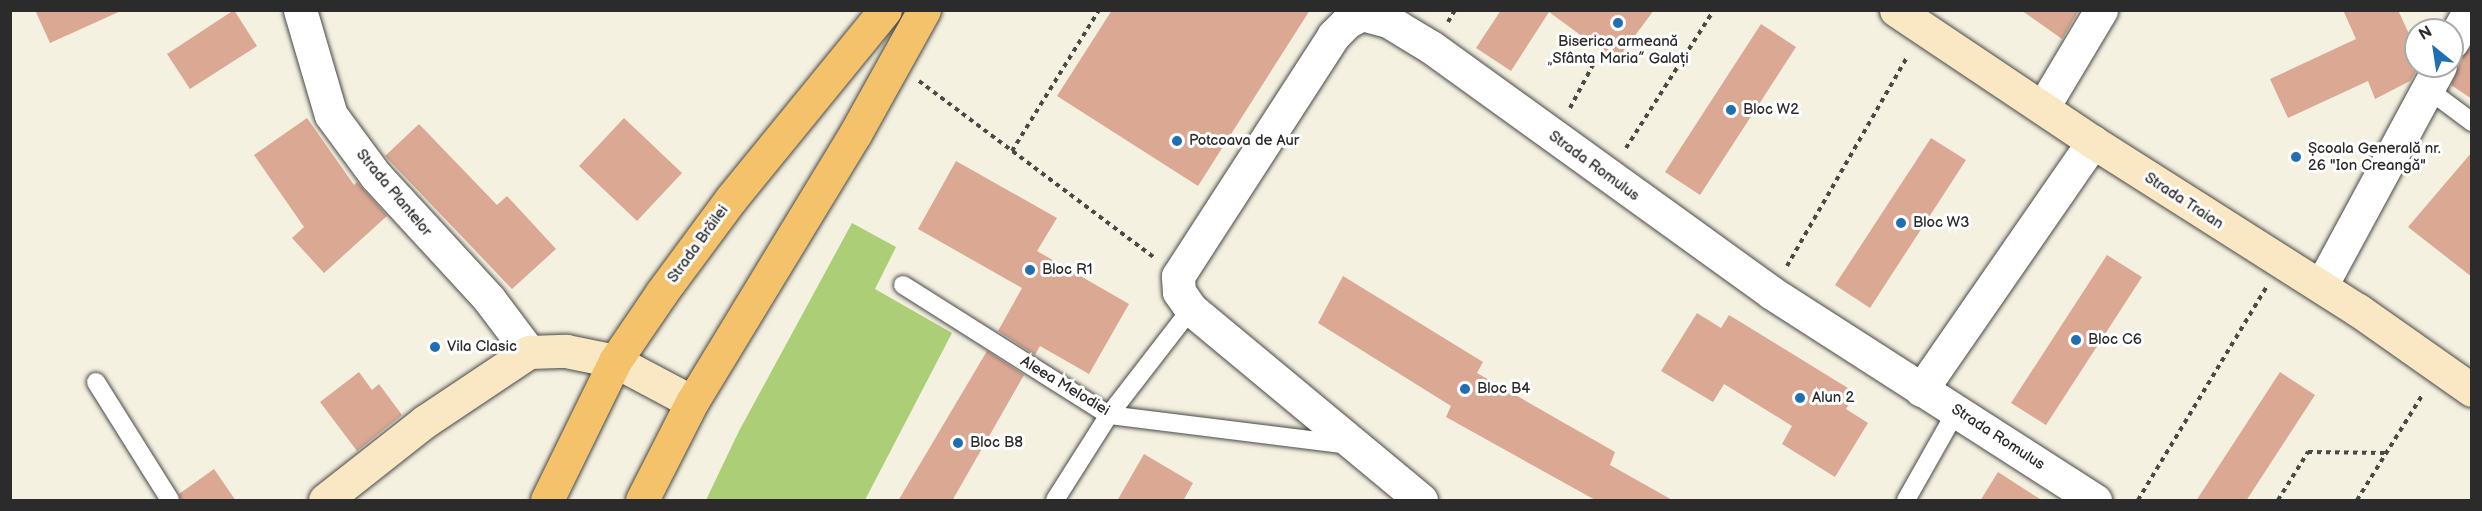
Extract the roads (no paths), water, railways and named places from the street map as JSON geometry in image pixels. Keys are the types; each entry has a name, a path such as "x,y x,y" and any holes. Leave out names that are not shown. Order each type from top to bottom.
{"main road":[{"name":"Strada Brăilei","path":"547,501 615,361 730,200 885,10"},
{"path":"642,501 692,402 896,64 924,10"},
{"name":"Strada Traian","path":"1896,10 2093,142 2322,286 2472,390"},
{"path":"325,501 424,422 530,352 566,351 615,361 692,402"}],"street":[{"name":"Strada Plantelor","path":"300,10 331,115 376,176 489,299 530,352"},
{"path":"2043,107 2102,10"},
{"name":"Strada Romulus","path":"1191,309 1179,292 1178,276 1333,36 1347,22 1362,14 1389,21 1431,47 1554,138 1772,293 2095,501"},
{"path":"2322,286 2435,78"},
{"path":"1921,390 2093,142"},
{"path":"1191,309 1421,501"}],"lane":[{"path":"2435,78 2472,122"},
{"name":"Aleea Melodiei","path":"903,285 1109,415 1353,446"},
{"path":"1055,501 1109,415 1191,309"},
{"path":"96,382 170,501"},
{"path":"1906,501 1957,410"}],"place":[{"name":"Biserica armeană „Sfânta Maria” Galați","path":"1618,23"},
{"name":"Bloc W2","path":"1731,110"},
{"name":"Potcoava de Aur","path":"1177,141"},
{"name":"Școala Generală nr. 26 \"Ion Creangă\"","path":"2296,157"},
{"name":"Bloc W3","path":"1901,223"},
{"name":"Bloc R1","path":"1030,270"},
{"name":"Bloc C6","path":"2076,340"},
{"name":"Vila Clasic","path":"435,347"},
{"name":"Bloc B4","path":"1465,389"},
{"name":"Alun 2","path":"1800,398"},
{"name":"Bloc B8","path":"958,443"}]}
